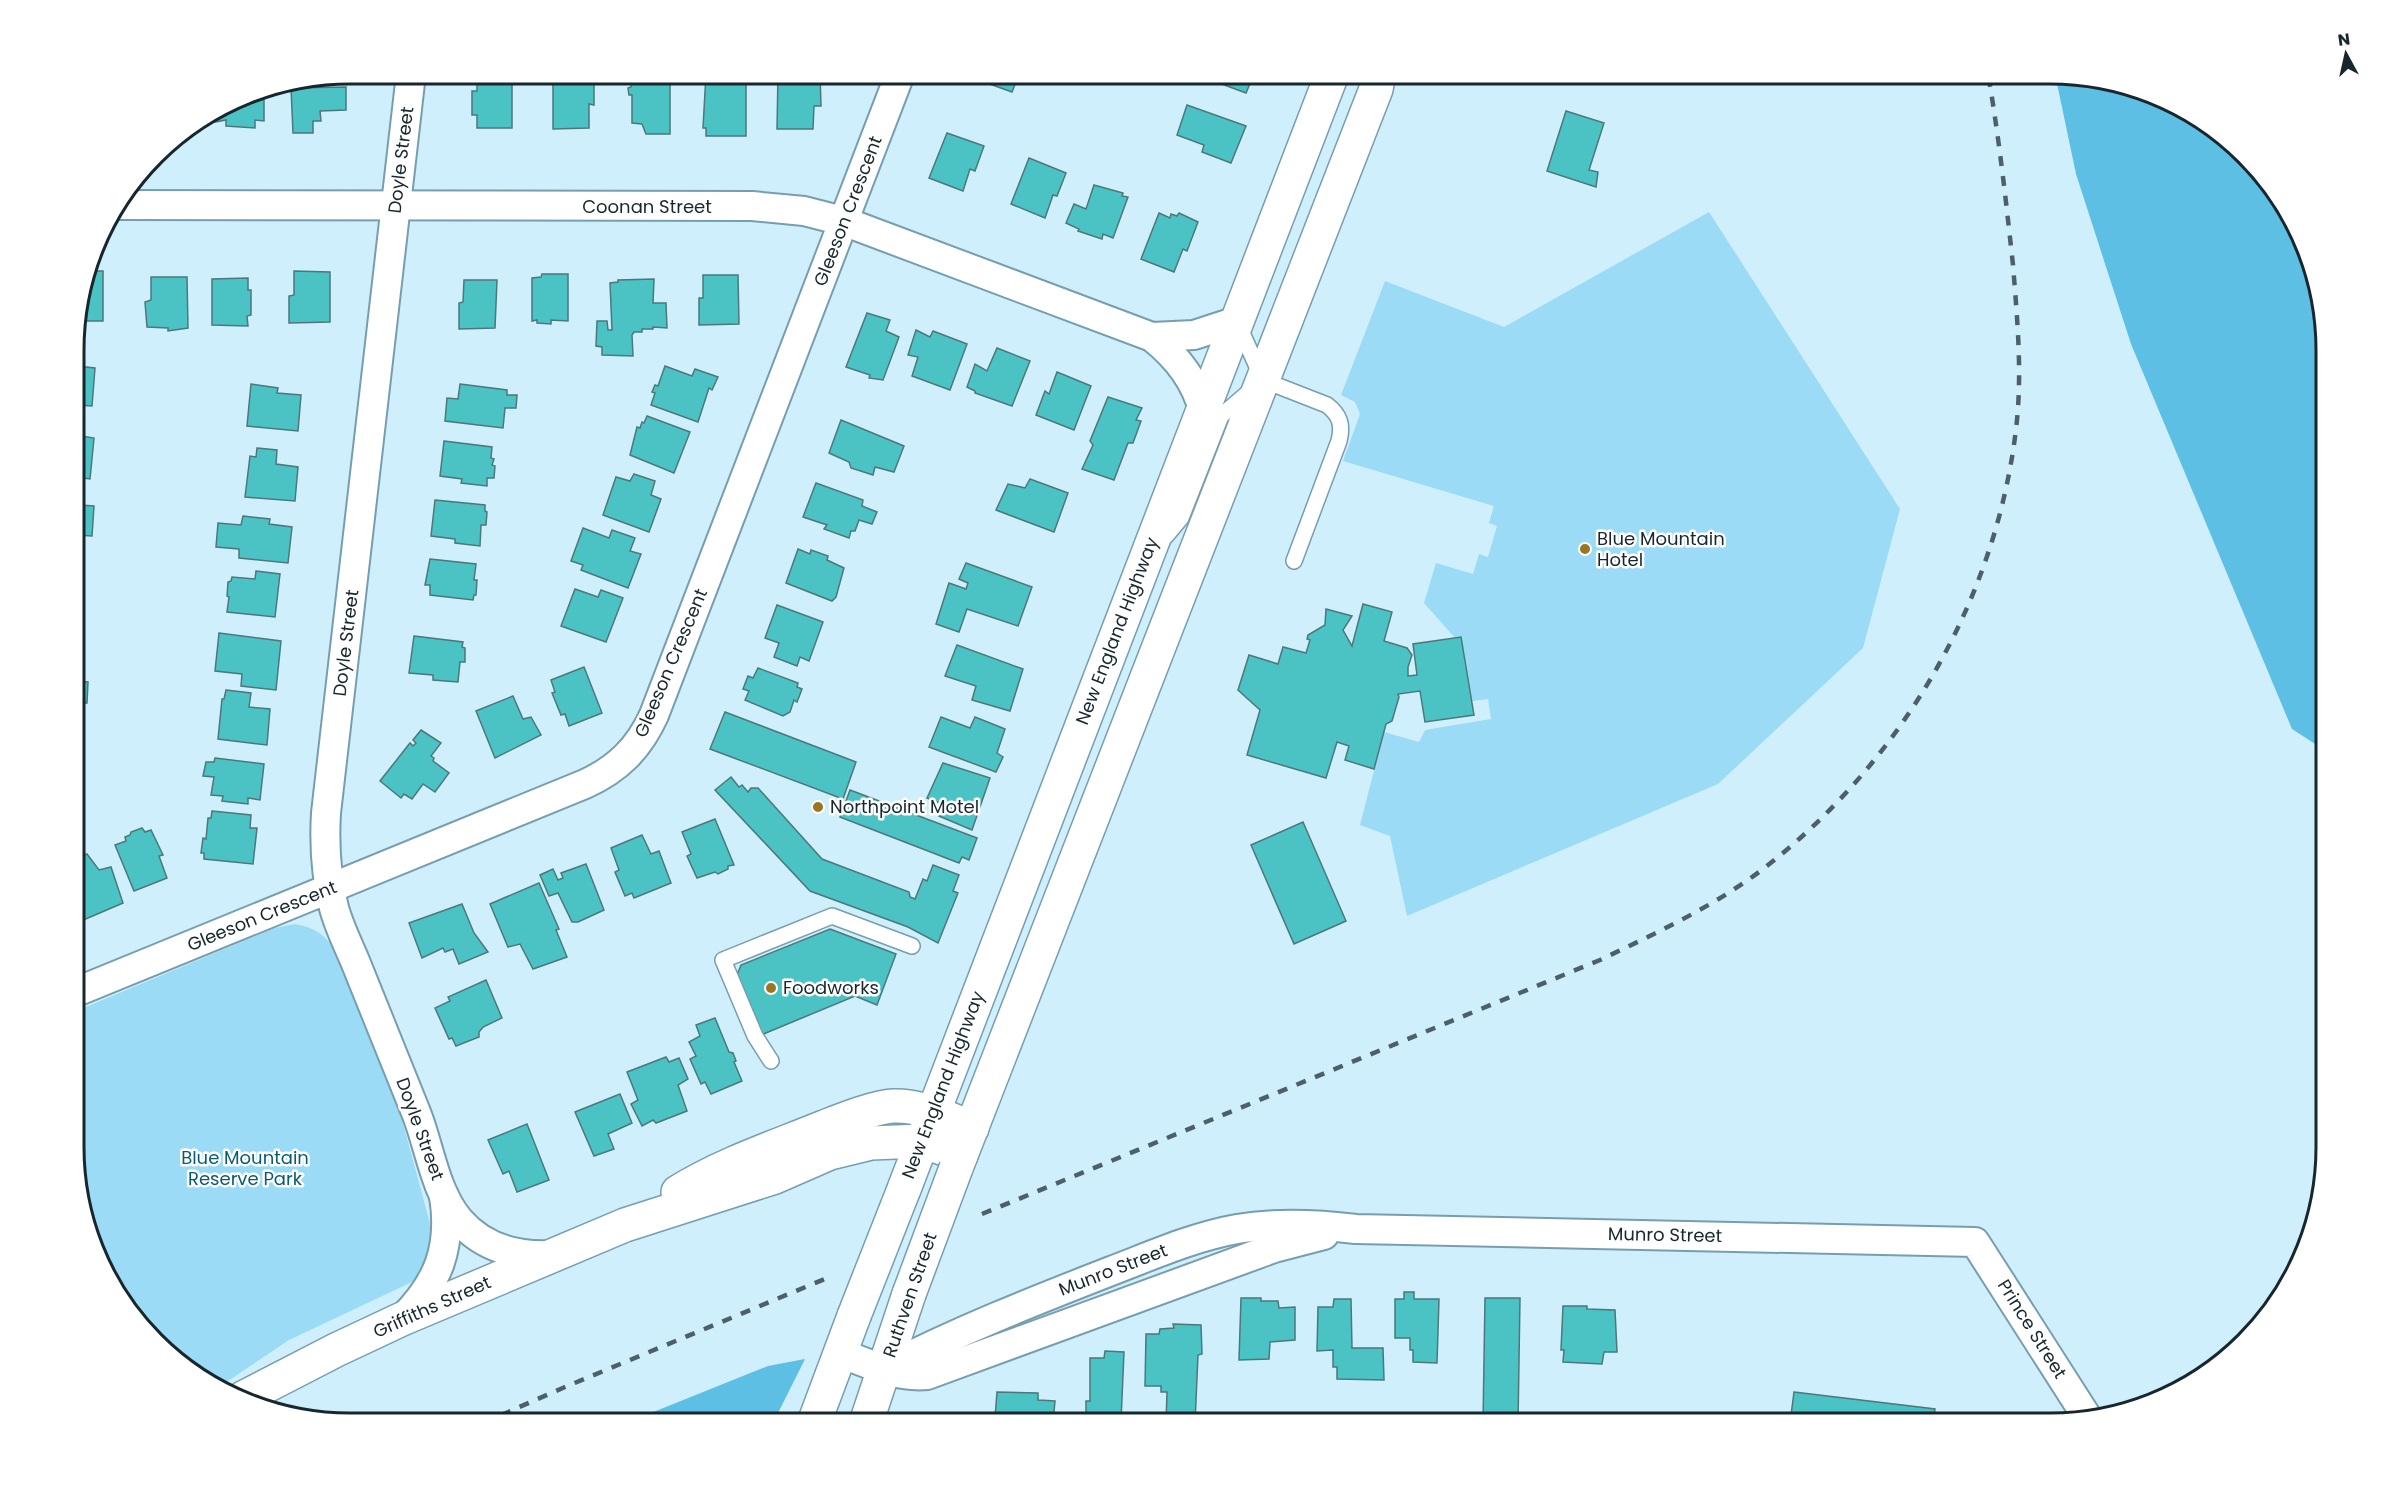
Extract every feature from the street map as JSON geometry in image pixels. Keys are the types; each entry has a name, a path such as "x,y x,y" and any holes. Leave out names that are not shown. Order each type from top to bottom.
{"main road":[{"name":"New England Highway","path":"840,1353 1328,84"},
{"path":"963,1150 1377,84"},
{"path":"1237,321 1251,334 1262,336 1278,330 1288,315"},
{"name":"Griffiths Street","path":"251,1394 402,1319 625,1225 776,1177 846,1149 892,1141 927,1127 963,1150"},
{"name":"Ruthven Street","path":"870,1413 909,1294 963,1150"},
{"path":"818,1413 840,1353"}],"street":[{"name":"Doyle Street","path":"402,1319 430,1286 439,1267 447,1232 443,1194 418,1118 343,934 329,888 325,838 326,813 410,84"},
{"name":"Gleeson Crescent","path":"84,989 602,776 617,766 640,742 658,704 896,84"},
{"name":"Coonan Street","path":"127,205 752,206 804,211 843,221 1152,337 1181,364 1193,382 1203,410"},
{"name":"Coonan Street","path":"1152,337 1194,335 1237,321"},
{"name":"Doyle Street","path":"443,1194 460,1221 484,1241 518,1254 554,1255"},
{"name":"Munro Street","path":"840,1353 905,1376 944,1370 1274,1248 1313,1237 1356,1229 1975,1242"},
{"name":"Prince Street","path":"1975,1242 2023,1313 2083,1411"}],"lane":[{"path":"1237,321 1263,380 1328,405 1341,421 1342,431 1339,441 1294,561"},
{"path":"1141,570 1181,518 1221,416 1263,380"},
{"path":"771,1061 754,1036 723,960 832,916 912,946"}],"green space":[{"name":"Blue Mountain Hotel","path":"1709,212 1900,509 1863,648 1718,784 1407,916 1390,836 1360,825 1384,732 1419,742 1425,730 1491,719 1488,699 1472,701 1461,637 1455,638 1424,603 1436,563 1473,574 1479,554 1488,557 1497,526 1489,523 1494,506 1343,461 1360,414 1355,402 1341,395 1385,281 1504,327"},
{"name":"Blue Mountain Reserve Park","path":"295,924 309,927 320,933 337,953 401,1116 433,1238 424,1271 414,1281 289,1340 226,1382 188,1358 150,1322 129,1295 104,1249 93,1216 86,1182 84,1008 275,928"}],"shaded area":[{"path":"2057,84 2085,86 2136,98 2168,111 2198,129 2238,162 2261,188 2289,232 2296,248 2311,298 2316,350 2316,745 2292,729 2131,344 2076,174"},
{"path":"805,1359 778,1413 651,1413 768,1366"}],"building":[{"path":"477,84 512,84 512,128 477,128 477,115 472,115 472,91 477,91"},
{"path":"553,84 594,84 594,105 589,104 589,128 553,129"},
{"path":"631,84 670,84 670,134 646,134 642,124 632,123 632,95 629,95 628,88"},
{"path":"705,84 746,84 746,136 706,136 706,128 703,128"},
{"path":"778,84 820,84 821,106 814,106 813,129 777,129"},
{"path":"990,84 1015,84 1012,92"},
{"path":"1222,84 1250,84 1246,93"},
{"path":"346,87 346,110 320,111 321,121 313,121 313,133 293,133 291,91 305,88"},
{"path":"264,98 264,121 255,120 255,128 226,126 226,120 215,122 232,111"},
{"path":"1187,105 1246,126 1231,163 1202,152 1204,145 1177,135"},
{"path":"1566,111 1604,123 1589,170 1598,172 1596,187 1547,171"},
{"path":"947,133 984,146 975,171 970,169 963,191 929,178"},
{"path":"1029,158 1066,173 1057,196 1053,195 1045,218 1011,204"},
{"path":"1094,185 1123,193 1122,196 1128,197 1113,238 1103,234 1102,239 1078,231 1079,229 1066,223 1074,204 1086,209"},
{"path":"1159,213 1170,218 1171,214 1177,216 1179,213 1198,222 1187,251 1183,249 1174,272 1141,259"},
{"path":"96,271 103,271 103,321 86,321"},
{"path":"294,271 330,272 330,322 289,323 289,296 294,295"},
{"path":"542,274 568,274 568,321 551,320 551,324 532,321 532,278 541,277"},
{"path":"703,275 738,275 739,324 699,325 699,298 703,298"},
{"path":"151,277 187,277 188,328 168,331 168,328 147,327 145,302 151,300"},
{"path":"248,278 248,290 251,290 251,315 247,316 248,326 212,325 212,279"},
{"path":"654,279 653,303 666,303 667,328 653,327 653,329 642,329 642,332 634,332 632,335 633,356 602,355 602,347 596,346 597,321 607,321 608,330 612,330 610,283 618,282 618,280"},
{"path":"464,280 497,280 495,328 459,329 459,303 463,302"},
{"path":"867,313 890,320 886,331 899,337 883,380 869,378 870,375 846,367"},
{"path":"916,330 930,337 933,331 967,344 950,390 912,376 918,357 908,355"},
{"path":"997,348 1030,361 1012,406 975,393 967,387 975,364 987,371"},
{"path":"665,366 692,376 695,369 718,377 712,390 709,388 698,422 651,405 655,393 652,392 655,385 658,386"},
{"path":"84,367 95,368 92,406 84,406"},
{"path":"1057,372 1091,386 1074,430 1036,415 1045,391 1049,394"},
{"path":"251,384 278,388 277,393 301,395 298,431 247,426"},
{"path":"460,384 507,390 507,395 517,395 516,408 505,408 503,428 445,421 447,398 458,399"},
{"path":"1108,397 1142,408 1136,420 1141,421 1133,443 1128,443 1114,480 1082,469 1093,445 1090,441"},
{"path":"647,416 690,432 674,473 630,455 637,427 640,428"},
{"path":"841,420 904,446 894,472 875,467 873,475 851,468 849,462 829,453"},
{"path":"84,436 94,438 90,479 84,478"},
{"path":"444,441 492,447 494,478 487,478 487,486 461,483 462,479 440,476"},
{"path":"257,448 277,450 276,464 298,467 295,501 245,497 250,456 256,457"},
{"path":"634,474 655,481 651,495 661,499 649,532 603,515 616,477 630,481"},
{"path":"1030,479 1068,493 1054,532 996,510 1008,484 1025,488"},
{"path":"816,483 863,500 862,506 877,512 872,524 859,520 855,531 851,531 849,538 824,529 827,525 803,517"},
{"path":"435,500 485,505 486,525 481,525 480,546 455,543 455,539 431,536"},
{"path":"84,505 94,506 92,536 84,536"},
{"path":"243,516 270,519 269,524 292,527 288,563 239,558 239,549 216,547 218,523 241,525"},
{"path":"583,528 609,538 612,530 635,538 630,551 641,554 628,588 581,570 583,565 571,561"},
{"path":"798,549 810,554 811,550 828,556 827,560 844,568 836,597 832,601 786,583"},
{"path":"430,559 476,564 474,580 477,580 476,595 473,600 430,595 430,585 425,585"},
{"path":"966,563 1032,587 1018,626 967,609 959,632 936,624 949,583 966,589 968,583 959,579"},
{"path":"256,571 280,574 275,617 227,612 228,582 232,577 255,579"},
{"path":"575,589 598,597 601,590 623,598 606,642 561,626"},
{"path":"1363,604 1392,612 1384,641 1407,648 1412,655 1408,676 1417,675 1413,644 1461,637 1474,715 1425,722 1420,691 1398,694 1392,721 1386,724 1374,769 1345,760 1349,746 1337,742 1326,778 1247,755 1260,710 1238,690 1249,655 1278,664 1283,647 1306,653 1310,640 1307,639 1308,635 1325,625 1326,609 1352,616 1343,630 1352,646"},
{"path":"777,605 823,622 809,661 800,657 797,666 774,657 779,643 765,638"},
{"path":"219,633 281,641 276,690 241,686 242,674 215,671"},
{"path":"414,636 463,642 465,662 460,662 458,682 433,680 433,675 409,673"},
{"path":"957,645 1023,669 1010,711 972,700 976,686 945,676"},
{"path":"584,667 602,713 569,726 565,714 561,715 552,693 555,692 551,680"},
{"path":"758,668 798,683 797,687 802,689 797,702 794,700 790,712 783,716 745,700 749,691 743,689 748,676 753,678"},
{"path":"84,682 88,682 87,703 84,703"},
{"path":"226,690 251,693 249,707 270,709 267,745 218,739 222,699 224,699"},
{"path":"513,696 523,719 531,717 541,735 495,758 476,711"},
{"path":"725,712 856,762 843,799 710,749"},
{"path":"941,717 970,728 975,717 1005,729 997,753 1003,757 996,772 929,747"},
{"path":"421,730 441,743 431,756 434,758 433,761 449,773 435,792 423,784 412,799 404,794 401,798 380,781 410,743 413,746 416,743 413,740"},
{"path":"215,758 264,764 260,800 248,798 248,804 222,801 223,796 211,795 214,777 203,776 206,762 214,762"},
{"path":"943,763 990,778 972,830 939,816 944,805 927,798"},
{"path":"731,777 739,787 742,785 748,792 751,788 758,788 822,859 909,892 910,897 915,899 923,879 927,881 933,865 959,875 953,891 958,893 938,943 908,927 810,891 715,790"},
{"path":"850,790 977,838 969,860 962,857 959,863 840,817"},
{"path":"212,811 251,815 250,828 257,828 253,864 204,859 204,853 201,853 203,838 206,839 208,818 211,818"},
{"path":"715,819 734,865 728,866 728,869 718,874 715,872 697,878 687,856 691,854 682,832"},
{"path":"1303,822 1346,921 1294,944 1251,845"},
{"path":"142,828 145,832 151,830 163,855 159,856 167,878 134,891 115,845 126,841 125,837 131,832"},
{"path":"642,835 651,854 659,851 671,883 634,898 632,893 625,896 615,872 619,870 611,848"},
{"path":"87,854 99,870 111,867 123,903 84,920 84,855"},
{"path":"586,864 604,910 578,922 572,922 558,893 549,896 540,875 553,869 558,880 563,878 561,873"},
{"path":"539,883 559,929 556,930 567,957 533,969 520,944 508,947 490,904"},
{"path":"462,904 474,933 488,952 459,964 453,949 445,952 443,948 422,958 409,923"},
{"path":"830,929 896,954 877,1005 855,996 761,1035 737,975 741,965"},
{"path":"486,980 502,1018 483,1027 479,1032 479,1037 456,1046 452,1038 449,1039 435,1008 450,1001 448,997"},
{"path":"715,1018 729,1052 733,1053 736,1061 734,1062 742,1081 711,1094 705,1082 701,1084 690,1059 696,1056 689,1042 700,1036 696,1025"},
{"path":"666,1057 669,1062 679,1058 688,1079 678,1085 687,1111 656,1123 653,1120 642,1126 631,1104 638,1100 627,1072"},
{"path":"620,1094 632,1123 608,1134 614,1149 594,1156 575,1112"},
{"path":"527,1124 549,1180 517,1192 509,1171 503,1174 488,1140"},
{"path":"1404,1292 1414,1292 1414,1299 1439,1299 1437,1363 1413,1362 1410,1338 1395,1338 1395,1299 1404,1299"},
{"path":"1241,1298 1278,1301 1279,1308 1295,1307 1295,1340 1270,1342 1269,1359 1239,1360"},
{"path":"1485,1298 1520,1298 1518,1413 1483,1413"},
{"path":"1334,1299 1351,1299 1352,1348 1383,1348 1384,1380 1337,1379 1337,1367 1333,1367 1333,1350 1317,1351 1318,1307 1333,1307"},
{"path":"1563,1306 1587,1306 1587,1309 1615,1310 1617,1352 1604,1352 1602,1364 1563,1362 1564,1350 1561,1350"},
{"path":"1173,1324 1201,1325 1202,1354 1198,1355 1195,1413 1166,1413 1167,1392 1161,1392 1161,1386 1145,1386 1146,1334 1159,1334 1160,1329 1174,1328"},
{"path":"1105,1351 1124,1352 1121,1413 1086,1413 1086,1401 1090,1401 1090,1358 1104,1358"},
{"path":"997,1392 1038,1393 1038,1400 1055,1401 1054,1413 995,1413"},
{"path":"1794,1392 1935,1409 1934,1413 1791,1413"}],"railway":[{"path":"982,1214 1600,960 1663,929 1704,907 1763,869 1813,826 1859,778 1900,726 1936,670 1966,611 1989,549 2007,485 2017,420 2018,342 2008,217 1990,84"},
{"path":"506,1413 832,1276"}],"place":[{"name":"Blue Mountain Hotel","path":"1585,549"},
{"name":"Northpoint Motel","path":"818,807"},
{"name":"Foodworks","path":"771,988"}]}
